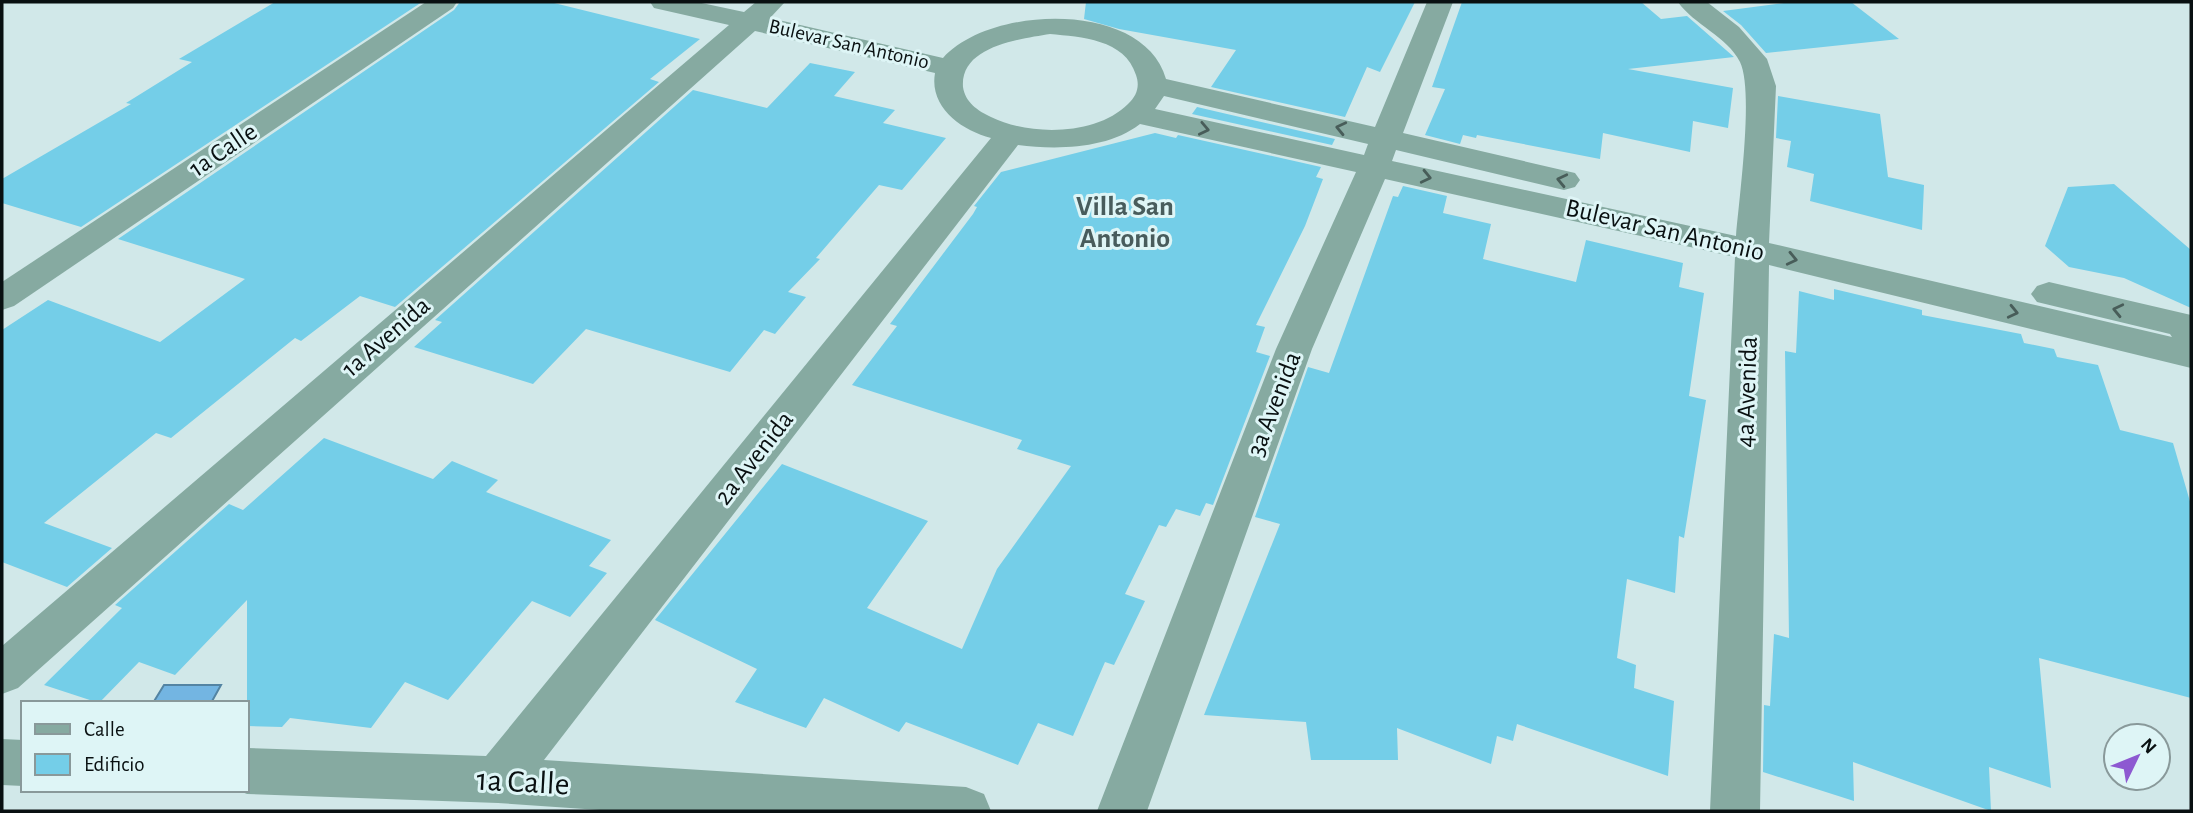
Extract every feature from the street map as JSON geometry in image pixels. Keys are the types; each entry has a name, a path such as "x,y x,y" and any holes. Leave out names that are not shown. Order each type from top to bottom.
{"street":[{"name":"1a Calle","path":"2,298 444,2"},
{"name":"Bulevar San Antonio","path":"663,2 757,8 960,59"},
{"name":"3a Avenida","path":"1122,811 1294,349 1380,152 1440,2"},
{"name":"4a Avenida","path":"1691,2 1729,33 1753,59 1761,86 1752,237 1735,811"},
{"name":"1a Avenida","path":"2,674 757,8"},
{"path":"1088,20 1146,60 1146,98 1114,127 1082,136 1046,139 1010,135 985,127 964,114 952,99 947,83 960,59 991,37 1088,20"},
{"name":"Bulevar San Antonio","path":"1146,98 1148,117 1380,152 2189,340"},
{"name":"2a Avenida","path":"498,780 1010,135"},
{"path":"2,762 21,763"},
{"name":"1a Calle","path":"248,771 498,780 966,811"}],"water":[{"path":"164,685 221,685 212,701 154,701"}],"building":[{"path":"275,2 422,2 81,227 2,203 2,179 131,104 126,103 192,62 179,59"},
{"path":"460,2 550,2 700,39 650,79 659,82 395,307 360,296 301,341 295,338 171,438 156,433 44,523 112,548 67,587 2,562 2,330 48,300 160,342 245,279 118,239 454,10"},
{"path":"1086,2 1415,2 1380,72 1367,67 1345,117 1211,87 1236,50 1119,29 1084,19"},
{"path":"1462,2 1641,2 1661,19 1687,16 1734,57 1628,69 1733,88 1728,128 1693,121 1690,152 1603,133 1600,159 1477,135 1476,138 1463,135 1460,144 1425,135 1445,89 1432,87"},
{"path":"1792,2 1851,2 1899,39 1766,53 1741,25 1723,11"},
{"path":"810,63 855,72 834,96 895,110 883,123 946,138 902,190 879,185 816,258 820,259 788,292 806,297 775,334 764,330 730,372 586,329 533,384 414,347 442,322 435,320 693,90 767,108"},
{"path":"1778,96 1880,114 1888,177 1924,185 1922,230 1810,201 1814,174 1787,167 1791,141 1776,138"},
{"path":"1197,107 1335,139 1332,145 1192,114"},
{"path":"1155,133 1176,138 1178,135 1321,167 1316,177 1323,179 1305,226 1256,325 1265,327 1256,352 1270,356 1213,505 1206,503 1200,516 1176,509 1166,527 1159,525 1125,594 1145,601 1114,665 1105,662 1073,736 1038,723 1018,765 906,722 899,732 824,698 806,728 735,702 757,669 655,620 782,464 928,521 867,608 962,649 997,569 1071,466 1017,449 1022,440 852,385 897,326 890,324 973,214 977,207 974,206 1001,172"},
{"path":"2114,184 2191,250 2191,308 2124,278 2069,267 2045,246 2068,187"},
{"path":"1403,186 1447,196 1443,213 1491,224 1483,259 1576,282 1586,240 1683,263 1679,287 1704,293 1689,396 1706,400 1684,538 1679,536 1675,593 1627,579 1617,658 1636,665 1634,688 1674,701 1668,776 1517,724 1513,741 1497,736 1491,764 1397,728 1398,760 1311,760 1306,722 1204,715 1280,524 1255,517 1308,367 1329,373 1393,196 1398,197"},
{"path":"1834,289 1922,310 1922,315 2021,334 2024,343 2054,349 2057,357 2098,365 2120,430 2173,443 2191,505 2191,698 2039,658 2051,788 1989,767 1991,811 1853,762 1854,801 1763,772 1764,705 1770,706 1774,634 1789,638 1785,351 1796,353 1799,291 1834,300"},
{"path":"324,438 433,479 452,461 498,480 486,492 611,540 589,566 607,573 570,617 532,601 448,700 405,682 371,728 290,718 282,727 248,726 247,600 175,675 139,662 101,701 93,701 44,685 122,608 115,605 229,504 243,510"}],"district":[{"name":"Villa San Antonio","path":"1125,223"}]}
